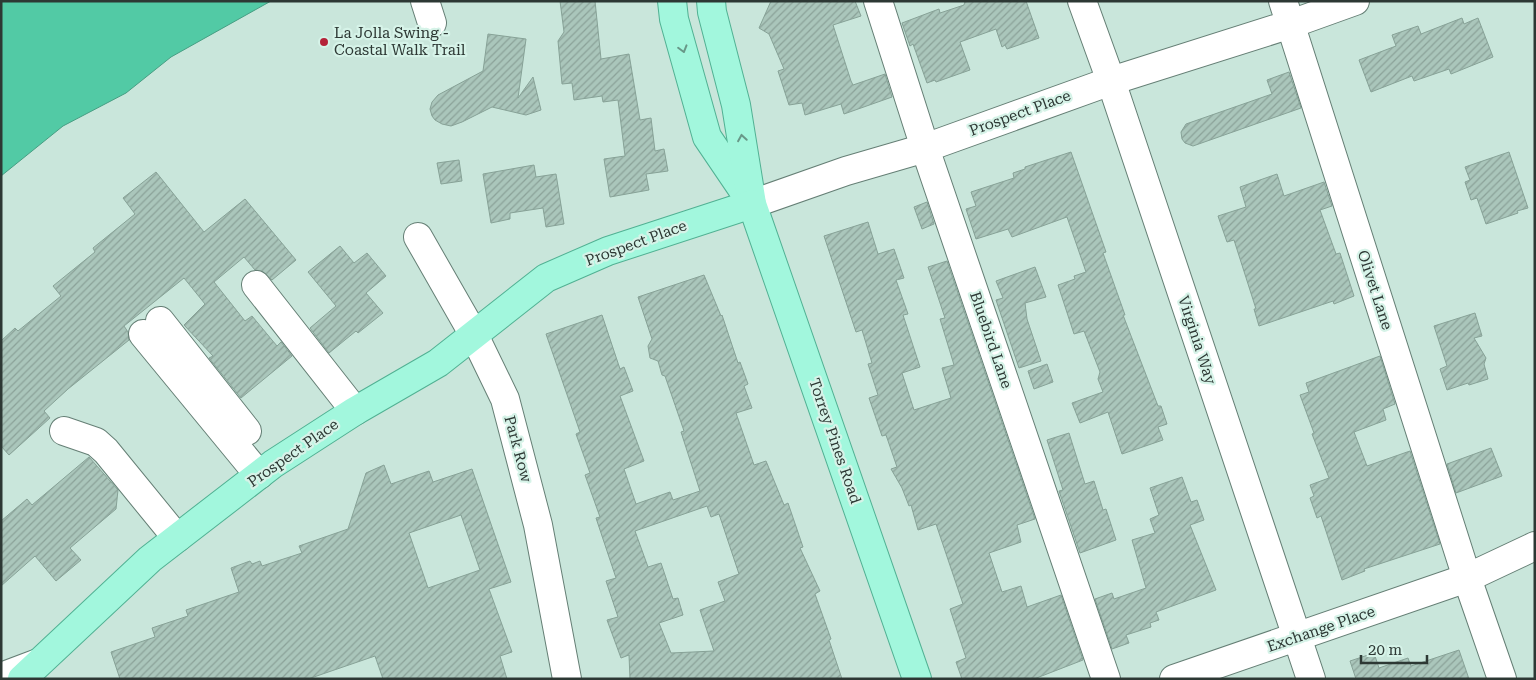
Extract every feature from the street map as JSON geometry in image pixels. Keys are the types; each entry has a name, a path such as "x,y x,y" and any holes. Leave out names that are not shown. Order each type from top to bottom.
{"main road":[{"name":"Torrey Pines Road","path":"672,1 674,19 707,137 752,204"},
{"name":"Torrey Pines Road","path":"711,1 712,12 736,105 752,204 917,679"},
{"name":"Prospect Place","path":"30,671 150,559 266,469 354,411 438,363 546,278 608,251 752,204"}],"street":[{"name":"Bluebird Lane","path":"878,1 925,148 1106,679"},
{"name":"Virginia Way","path":"1082,1 1111,81 1311,679"},
{"name":"Prospect Place","path":"752,204 846,171 925,148 1111,81 1287,13 1356,1"},
{"name":"Olivet Lane","path":"1287,13 1467,578 1502,679"},
{"name":"Park Row","path":"418,237 474,335 505,399 538,524 567,679"},
{"path":"256,285 354,411"},
{"path":"152,327 266,469"},
{"path":"64,431 96,442 106,451 177,538"},
{"path":"1467,578 1535,546"},
{"path":"1467,578 1535,567"},
{"name":"Exchange Place","path":"1174,679 1467,578"},
{"path":"1,678 30,671"}],"shaded area":[{"path":"1,1 271,1 171,57 126,93 63,126 1,176"}],"building":[{"path":"560,1 595,1 601,59 629,54 640,120 651,118 655,151 664,149 668,171 646,174 649,190 610,197 604,159 625,156 618,100 603,102 602,96 574,100 572,83 562,84 558,41 564,32"},
{"path":"771,1 855,1 861,16 833,25 851,81 853,85 885,74 892,97 844,114 841,104 805,115 802,103 789,105 778,71 784,69 769,34 759,28"},
{"path":"965,1 1026,1 1039,38 1007,49 1005,45 1002,47 996,29 960,42 970,70 936,82 935,80 927,83 913,44 910,46 902,23 939,9 940,13 964,5"},
{"path":"1462,18 1464,24 1478,18 1493,57 1451,74 1449,69 1414,81 1412,76 1371,92 1359,60 1396,46 1392,35 1418,26 1421,34"},
{"path":"488,34 526,39 518,98 533,77 541,110 526,115 492,107 451,126 442,124 432,116 430,109 432,102 438,95 483,71"},
{"path":"1289,72 1301,108 1193,146 1185,143 1182,139 1181,132 1186,124 1272,94 1267,80"},
{"path":"1071,152 1106,252 1103,253 1125,315 1123,315 1158,406 1161,406 1167,424 1158,427 1163,440 1122,454 1108,412 1080,423 1072,403 1103,392 1098,379 1100,372 1084,331 1074,334 1058,285 1075,279 1074,276 1086,272 1067,217 1012,237 1008,229 976,239 966,209 976,206 971,192 1014,178 1013,173 1025,169 1025,167"},
{"path":"1509,152 1528,208 1486,224 1477,198 1471,200 1465,182 1470,180 1465,167"},
{"path":"459,160 462,181 441,184 437,163"},
{"path":"534,165 536,177 556,174 564,224 546,227 543,208 510,213 510,219 491,223 483,174"},
{"path":"156,172 204,232 245,199 296,260 272,280 262,271 255,270 244,257 214,282 245,321 252,316 277,346 281,342 292,356 241,398 209,358 213,356 184,325 205,304 184,278 124,326 128,332 129,340 44,411 50,418 9,455 1,446 1,341 15,328 18,331 61,296 53,286 95,252 93,248 135,214 123,198"},
{"path":"1277,174 1284,196 1324,182 1332,206 1320,210 1336,254 1340,253 1354,296 1334,304 1333,301 1259,326 1254,309 1256,309 1234,240 1227,242 1218,216 1246,207 1240,187"},
{"path":"927,202 934,224 922,229 914,207"},
{"path":"868,222 878,254 894,249 904,278 896,280 908,314 903,315 920,367 902,373 914,410 951,398 942,368 954,365 940,319 945,318 928,267 947,261 1035,519 1017,525 1021,542 989,553 1002,592 1021,586 1027,607 1061,595 1083,660 1034,679 962,679 956,662 966,658 950,609 963,604 936,524 918,530 911,505 909,506 902,488 891,469 897,467 886,435 882,436 869,398 878,395 868,364 872,363 862,330 856,332 824,236"},
{"path":"340,246 354,263 367,253 386,276 366,293 383,313 358,333 356,331 329,353 310,328 336,306 308,272"},
{"path":"1035,267 1046,297 1025,303 1027,319 1041,361 1019,368 996,300 1003,298 996,281"},
{"path":"704,275 722,315 738,363 740,362 748,384 744,386 752,408 736,413 754,465 766,461 784,505 788,503 803,547 800,548 820,591 815,594 831,639 829,640 842,679 630,679 629,655 621,658 607,620 618,617 606,581 616,578 596,518 600,517 585,475 590,473 576,434 580,432 546,334 602,315 620,369 624,367 633,391 620,396 644,461 624,469 636,504 670,492 673,500 700,491 681,432 684,431 665,376 662,375 658,361 650,358 648,346 652,339 638,297","holes":["707,506 711,517 719,514 739,574 718,582 725,601 700,610 714,651 671,653 659,623 683,615 678,598 673,599 661,563 648,567 635,531"]},
{"path":"1475,313 1482,336 1474,338 1486,358 1484,364 1488,379 1447,390 1440,369 1447,366 1434,326"},
{"path":"1380,356 1395,404 1383,409 1386,420 1354,432 1367,466 1410,451 1440,544 1364,569 1365,571 1342,580 1321,516 1317,518 1310,498 1314,496 1310,485 1329,478 1312,434 1314,433 1300,395 1309,392 1306,383"},
{"path":"1047,364 1053,382 1034,389 1028,371"},
{"path":"1069,433 1085,484 1094,481 1103,510 1106,509 1116,540 1080,553 1059,491 1063,490 1047,440"},
{"path":"1491,448 1502,476 1456,493 1447,464"},
{"path":"89,457 118,490 116,509 70,548 81,560 56,581 35,556 1,586 1,521 27,499 32,505"},
{"path":"384,465 391,484 429,471 433,482 472,469 511,582 489,589 512,652 500,656 507,679 383,679 375,656 308,679 120,679 111,652 155,637 152,628 188,616 186,610 239,592 231,568 250,561 252,564 260,561 262,566 302,553 299,546 348,529 366,473","holes":["461,515 480,570 428,588 409,533"]},
{"path":"1182,477 1191,502 1197,500 1204,520 1190,525 1216,590 1156,612 1159,620 1150,623 1151,627 1126,635 1129,643 1112,649 1095,599 1112,593 1114,599 1146,588 1132,540 1155,533 1150,519 1159,515 1150,488"},
{"path":"1459,650 1469,679 1356,679 1350,661 1374,653 1379,668 1408,658 1411,666"}],"place":[{"name":"La Jolla Swing - Coastal Walk Trail","path":"324,42"}]}
